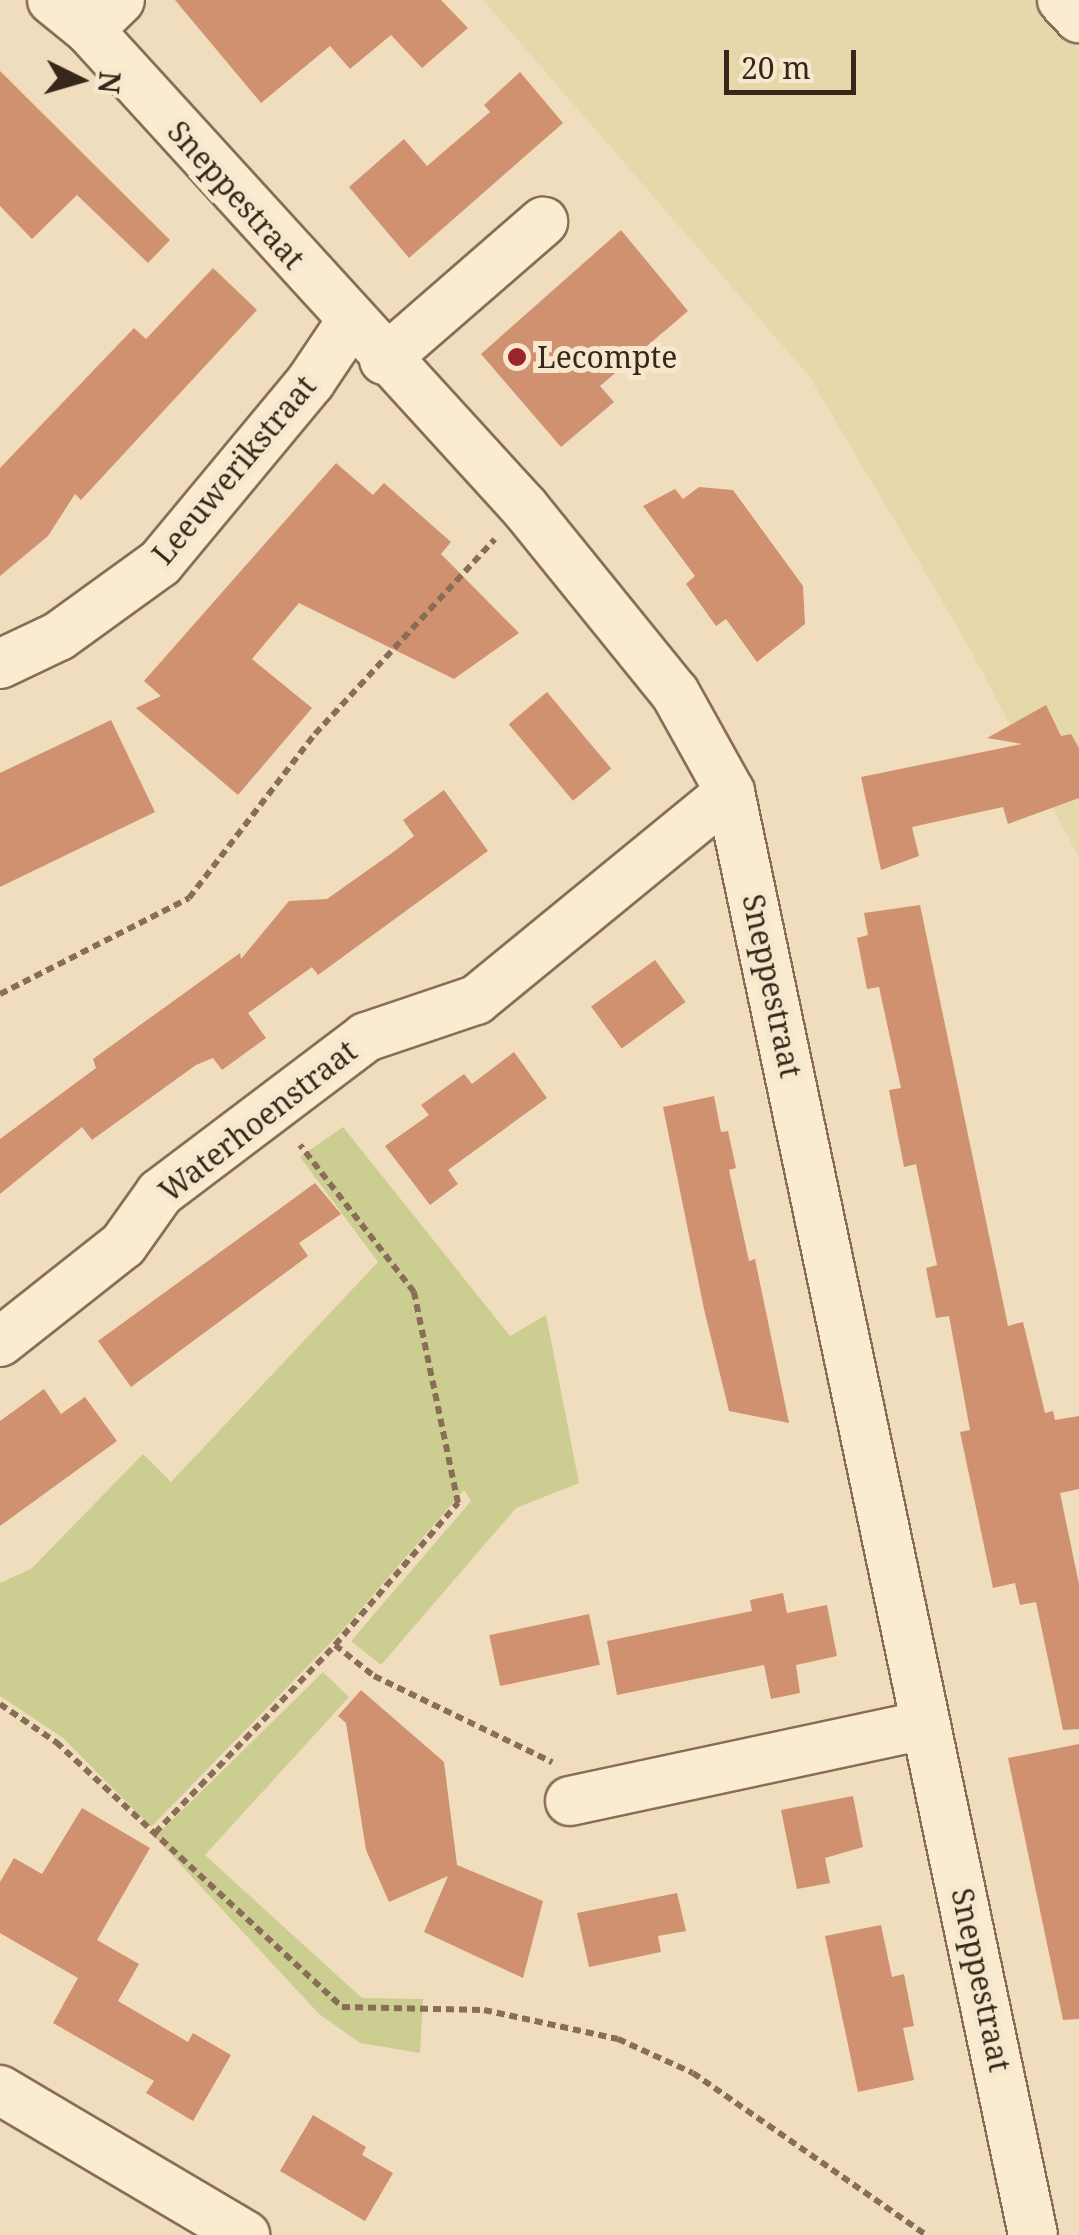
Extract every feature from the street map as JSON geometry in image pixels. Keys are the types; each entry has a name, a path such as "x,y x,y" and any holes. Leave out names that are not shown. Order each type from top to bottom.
{"street":[{"name":"Sneppestraat","path":"52,0 105,15 350,323 524,508 675,692 730,792 1033,2235"},
{"path":"1062,0 1079,18"},
{"path":"384,360 543,222"},
{"name":"Leeuwerikstraat","path":"0,664 59,636 160,563 311,381 350,323"},
{"name":"Waterhoenstraat","path":"0,1342 123,1245 160,1193 271,1108 366,1037 476,1000 730,792"},
{"path":"570,1801 925,1725"},
{"path":"0,2090 245,2235"}],"path":[{"path":"0,994 189,898 315,734 524,508"},
{"path":"155,1833 335,1645 458,1503 414,1292 271,1108"},
{"path":"335,1645 374,1676 550,1757 570,1801"},
{"path":"0,1704 56,1742 342,2007 484,2010 618,2039 693,2073 926,2235"}],"shaded area":[{"path":"483,0 1036,0 1079,49 1079,858 967,643 809,376"}],"green space":[{"path":"343,1127 510,1336 546,1315 579,1483 516,1508 381,1665 351,1641 471,1501 464,1490 341,1632 151,1827 63,1738 0,1696 0,1583 31,1569 143,1454 171,1482 378,1262 300,1157"},
{"path":"323,1672 349,1697 205,1855 362,1998 423,1999 420,2053 360,2043 319,2014 155,1837"}],"building":[{"path":"175,0 441,0 468,28 422,68 391,35 350,69 330,46 261,103"},
{"path":"0,71 170,240 148,263 77,195 32,239 0,206"},
{"path":"520,72 563,123 409,258 349,187 404,139 427,166 490,112 484,105"},
{"path":"621,230 688,311 600,386 614,402 561,447 481,354"},
{"path":"213,268 257,310 81,500 75,494 48,536 0,576 0,468 134,328 146,339"},
{"path":"336,463 373,495 384,483 451,542 441,554 519,633 454,679 299,603 252,659 312,708 238,795 136,708 161,696 144,681"},
{"path":"699,487 733,490 803,586 805,624 757,662 726,619 716,626 686,584 695,576 643,506 675,489 683,499"},
{"path":"547,692 611,769 573,801 509,724"},
{"path":"1046,705 1061,736 1071,734 1079,748 1079,798 1008,824 1003,807 912,827 919,856 881,870 861,777 1022,744 987,738"},
{"path":"111,720 155,812 0,887 0,773"},
{"path":"444,790 488,851 318,975 312,967 248,1013 266,1038 222,1070 213,1058 196,1065 92,1140 82,1127 0,1194 0,1139 96,1068 93,1059 240,953 241,959 289,901 327,899 414,836 403,820"},
{"path":"920,905 1008,1326 1023,1322 1045,1413 1053,1411 1055,1420 1079,1416 1079,1489 1060,1493 1079,1584 1079,1729 1063,1730 1036,1602 1020,1605 1015,1583 993,1588 960,1432 970,1430 949,1316 936,1318 926,1268 937,1265 916,1164 904,1167 889,1090 901,1088 879,987 867,989 857,938 868,935 864,913"},
{"path":"655,960 686,1002 622,1049 591,1006"},
{"path":"514,1052 547,1098 448,1170 458,1184 430,1205 385,1146 429,1115 421,1105 464,1074 472,1084"},
{"path":"714,1096 721,1132 728,1131 736,1168 729,1170 749,1261 755,1259 789,1423 729,1411 704,1309 663,1107"},
{"path":"315,1183 341,1214 299,1243 308,1256 131,1387 98,1341"},
{"path":"44,1389 61,1414 85,1397 117,1441 0,1526 0,1421"},
{"path":"783,1593 787,1613 827,1605 837,1656 796,1665 800,1693 771,1699 764,1665 617,1695 607,1641 752,1611 750,1600"},
{"path":"589,1614 600,1665 500,1686 489,1635"},
{"path":"361,1690 444,1762 457,1865 543,1901 523,1978 424,1932 448,1876 389,1902 366,1850 346,1723 338,1716"},
{"path":"1079,1744 1079,2019 1063,2020 1008,1758"},
{"path":"853,1796 863,1847 825,1858 830,1883 797,1889 781,1810"},
{"path":"82,1808 150,1848 97,1940 139,1964 118,2001 188,2042 193,2033 231,2055 193,2121 146,2093 154,2081 53,2023 78,1978 0,1933 0,1882 14,1858 42,1874"},
{"path":"677,1893 686,1931 658,1936 661,1952 589,1967 577,1913"},
{"path":"881,1925 892,1977 904,1974 914,2026 903,2028 914,2080 858,2092 825,1936"},
{"path":"313,2115 366,2147 362,2155 393,2173 365,2221 280,2171"}],"place":[{"name":"Lecompte","path":"517,357"}]}
